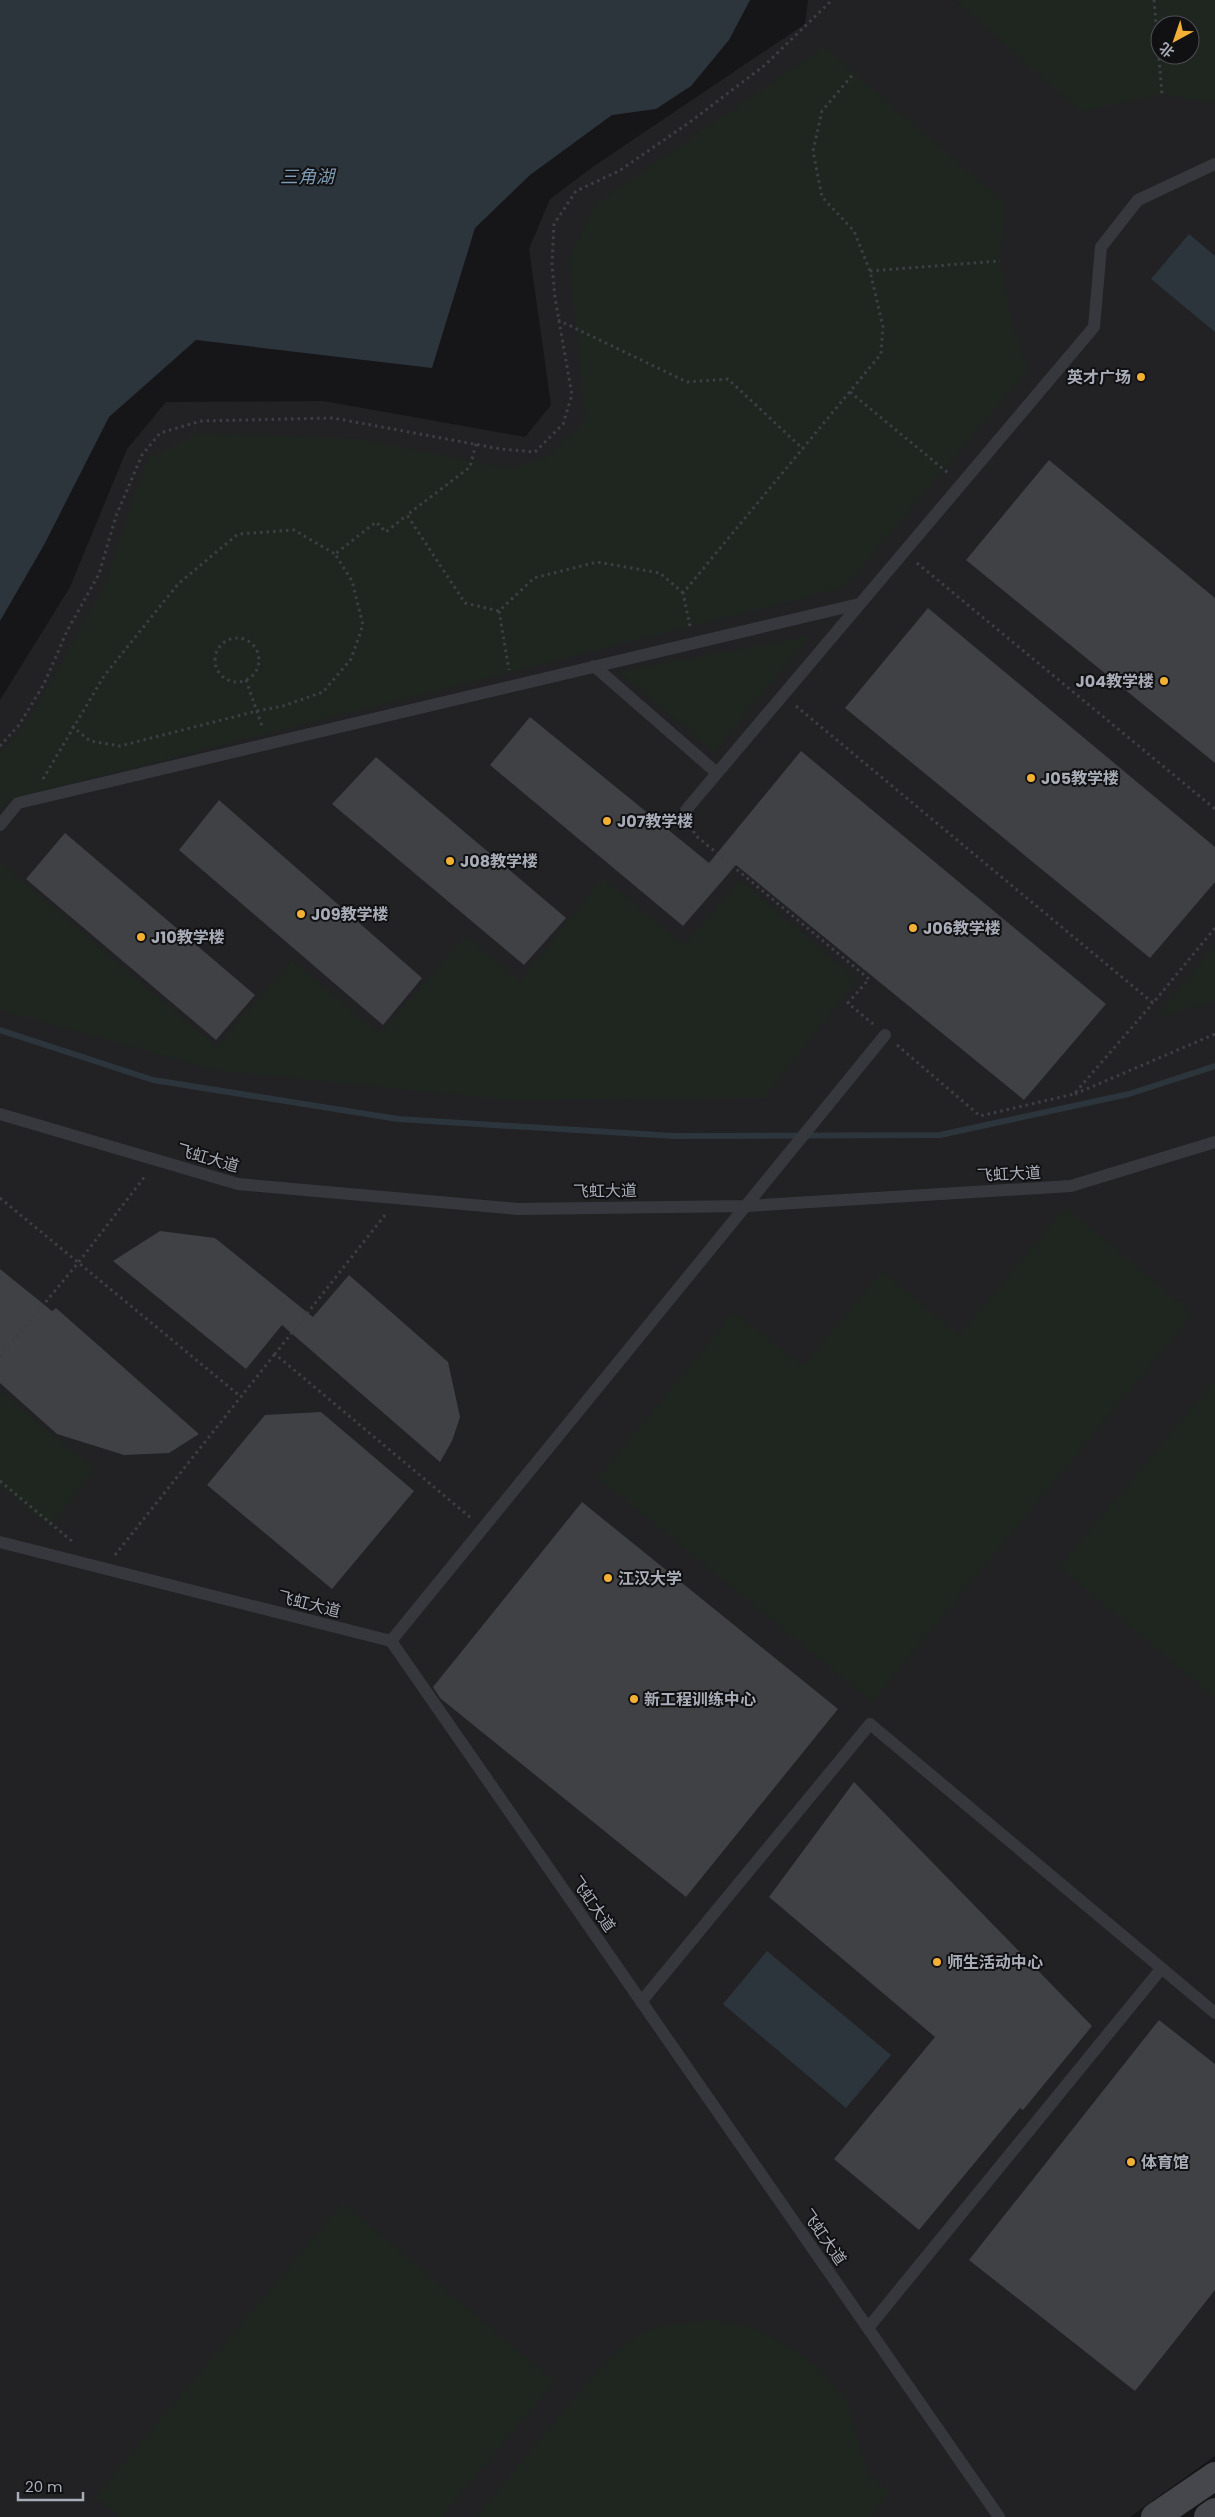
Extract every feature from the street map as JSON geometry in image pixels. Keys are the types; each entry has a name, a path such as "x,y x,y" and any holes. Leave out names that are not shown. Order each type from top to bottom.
{"main road":[{"path":"1155,2517 1215,2476"},
{"path":"1208,2517 1215,2512"}],"lane":[{"path":"686,810 1094,327 1101,247 1138,200 1215,164"},
{"path":"0,825 18,803 859,604"},
{"path":"594,666 717,773"},
{"path":"391,1641 747,1206 885,1034"},
{"name":"飞虹大道","path":"0,1114 238,1184 518,1209 747,1206 1071,1186 1215,1142"},
{"name":"飞虹大道","path":"0,1542 391,1641 999,2517"},
{"path":"641,2002 870,1724 1215,2013"},
{"path":"868,2328 1161,1969"}],"path":[{"path":"0,746 19,725 44,684 67,631 98,574 116,516 142,455 160,433 201,421 334,418 476,444 535,452 563,424 572,395 558,320 552,264 554,224 576,191 619,171 690,122 765,65 832,0"},
{"path":"1154,0 1162,94"},
{"path":"683,593 881,354 883,326 870,271 854,231 822,197 813,151 822,111 854,73"},
{"path":"870,271 1000,261"},
{"path":"558,320 687,382 728,379 803,449"},
{"path":"850,392 961,483"},
{"path":"335,554 376,522 386,532 470,467 476,444"},
{"path":"408,515 465,603 499,611"},
{"path":"31,800 72,726 104,676 178,584 238,534 294,530 335,554 352,581 363,625 351,659 323,692 283,706 256,711 120,746 90,741 72,726"},
{"path":"903,551 1215,809"},
{"path":"499,611 534,578 597,562 660,573 683,593 694,643"},
{"path":"499,611 512,686"},
{"path":"230,639 244,639 251,642 259,655 257,670 246,680 232,681 226,678 217,668 216,654 223,642 230,639"},
{"path":"246,680 267,744"},
{"path":"782,695 1153,1003"},
{"path":"686,810 695,835 869,979 848,1003 980,1116 1074,1094 1215,1034"},
{"path":"1074,1094 1215,929"},
{"path":"0,1357 78,1263 158,1160"},
{"path":"0,1198 240,1396"},
{"path":"104,1569 399,1198"},
{"path":"275,1354 484,1528"},
{"path":"0,1481 74,1544"}],"shaded area":[{"name":"江汉大学","path":"808,0 1215,0 1215,2456 1130,2517 0,2517 0,700 70,587 127,449 166,402 323,401 525,437 551,405 529,249 550,199 594,166 805,24"},
{"path":"955,0 1215,0 1215,103 1162,94 1080,112"},
{"path":"824,47 1004,202 1000,261 1011,320 1028,370 845,587 10,799 0,811 0,752 32,715 104,586 148,458 198,433 358,439 508,468 547,457 586,420 569,260 595,204"},
{"path":"810,636 714,752 618,672"},
{"path":"0,862 216,1047 292,960 379,1034 466,936 520,981 603,878 684,945 740,880 857,980 764,1098 509,1100 215,1070 0,1010"},
{"path":"1215,946 1215,1001 1155,1017"},
{"path":"1066,1207 1193,1314 872,1702 598,1478 734,1312 803,1366 882,1271 959,1335"},
{"path":"1215,1380 1215,1698 1059,1567"},
{"path":"0,1391 96,1470 49,1526 0,1486"},
{"path":"343,2203 555,2382 441,2517 119,2517 95,2497"},
{"path":"714,2320 760,2330 788,2346 819,2368 847,2402 868,2475 890,2492 870,2517 476,2517 596,2372 612,2356 634,2338 648,2331 676,2324"}],"water":[{"name":"三角湖","path":"0,0 750,0 729,40 691,86 656,109 612,115 530,175 475,228 432,368 196,340 109,417 44,545 0,621"},
{"path":"1189,234 1215,256 1215,332 1151,279"},
{"path":"767,1951 891,2055 846,2108 723,2004"}],"building":[{"name":"J04教学楼","path":"1049,460 1215,598 1215,763 966,560"},
{"name":"J05教学楼","path":"928,608 1215,847 1215,882 1150,958 845,708"},
{"name":"J06教学楼","path":"530,717 709,863 801,751 1106,1004 1024,1100 736,865 683,926 490,765"},
{"name":"J08教学楼","path":"376,757 566,918 524,965 332,804"},
{"name":"J09教学楼","path":"219,800 422,978 383,1025 179,850"},
{"name":"J10教学楼","path":"65,833 255,995 216,1040 26,879"},
{"path":"160,1231 215,1238 313,1317 349,1275 448,1362 460,1417 452,1441 440,1462 282,1325 246,1369 113,1261"},
{"path":"0,1269 52,1311 56,1308 199,1434 169,1453 124,1455 57,1434 0,1383"},
{"path":"321,1412 414,1491 332,1589 207,1485 265,1415"},
{"name":"新工程训练中心","path":"582,1502 838,1709 686,1897 440,1698 433,1687"},
{"name":"师生活动中心","path":"854,1782 1092,2026 1023,2110 1020,2108 919,2230 834,2159 935,2037 769,1897"},
{"name":"体育馆","path":"1159,2020 1215,2064 1215,2290 1135,2391 969,2260"}],"waterway":[{"path":"0,1030 153,1080 398,1119 674,1136 940,1135 1129,1094 1215,1066"}],"place":[{"name":"英才广场","path":"1141,377"},
{"name":"J04教学楼","path":"1164,681"},
{"name":"J05教学楼","path":"1031,778"},
{"name":"J07教学楼","path":"607,821"},
{"name":"J08教学楼","path":"450,861"},
{"name":"J09教学楼","path":"301,914"},
{"name":"J06教学楼","path":"913,928"},
{"name":"J10教学楼","path":"141,937"},
{"name":"江汉大学","path":"608,1578"},
{"name":"新工程训练中心","path":"634,1699"},
{"name":"师生活动中心","path":"937,1962"},
{"name":"体育馆","path":"1131,2162"}]}
